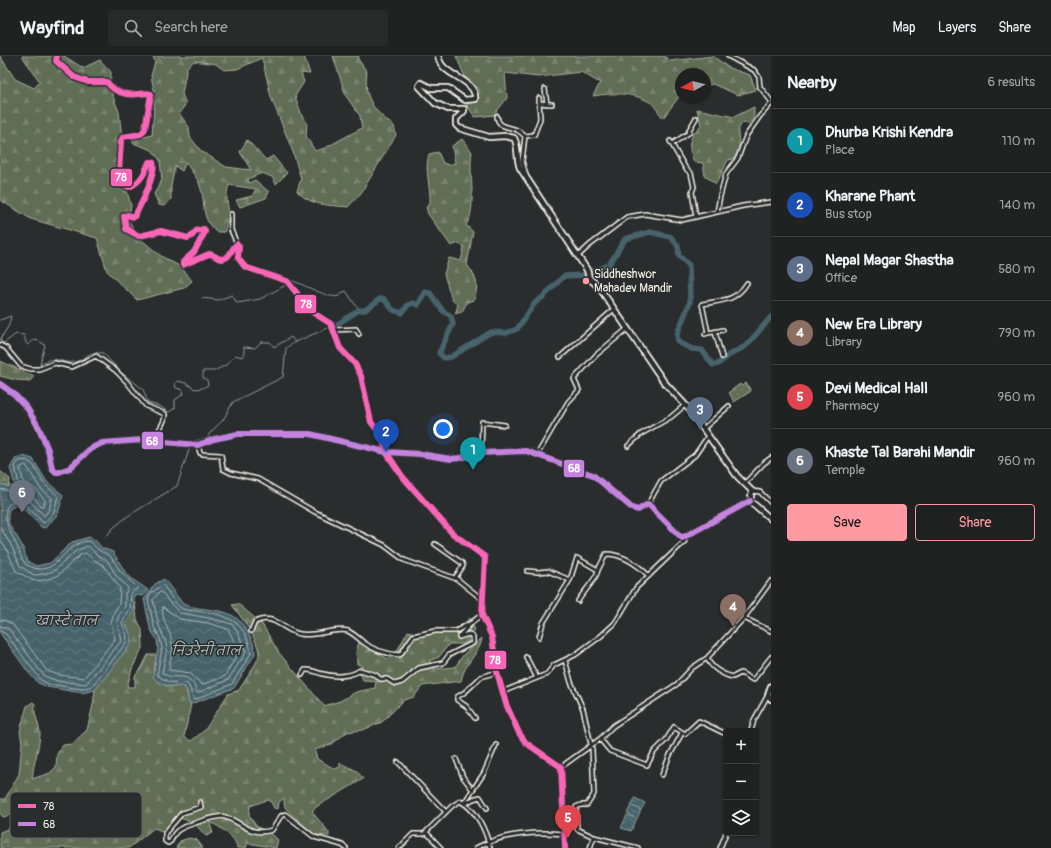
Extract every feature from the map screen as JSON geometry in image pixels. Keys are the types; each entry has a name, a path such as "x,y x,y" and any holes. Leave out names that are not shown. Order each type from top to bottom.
{"street":[{"path":"57,56 56,61 74,77 88,82 107,82 116,92 136,95 147,93 150,94 145,129 141,134 123,137 121,141 119,172 124,185 129,187 139,181 146,171 149,162 153,162 154,166 153,177 134,218 127,215 124,216 126,229 139,236 161,231 188,238 196,231 204,229 205,232 197,248 183,262 184,265 209,254 221,258 226,257 237,244"},
{"path":"438,56 444,68 458,76 469,86 475,94 474,98 465,100 448,88 431,88 421,83 419,86 435,103 448,109 464,109 464,111 456,119 456,125 459,128 489,137 505,136 514,138 516,141 517,161 527,179 587,270 589,278 599,287 613,310 664,382 685,405 745,483 752,491 760,492 771,503"},
{"path":"728,56 754,70 759,78 760,87 771,101"},
{"path":"545,89 547,104"},
{"path":"497,116 497,120 502,126 517,130 525,136 534,135 540,119 539,98"},
{"path":"539,103 552,104"},
{"path":"717,212 726,174 738,158 746,136 760,116 771,104"},
{"path":"696,118 689,130 690,132 671,142 686,169 691,173 694,187 692,192 696,217"},
{"path":"525,136 522,161 527,179"},
{"path":"578,256 627,217 646,214 682,220 771,202"},
{"path":"231,214 230,226 239,246 238,258 245,267 287,281 310,310 326,319 334,330 340,348 355,364 361,376 368,414 371,422 380,435 386,452 402,476 447,529 485,557 482,615 492,637 497,672 502,692 519,733 526,743 560,767"},
{"path":"723,330 706,334 702,304 735,297 741,292 747,283"},
{"path":"560,357 613,310"},
{"path":"334,330 356,329 358,334"},
{"path":"537,455 568,402 579,390 574,379 596,355 627,329"},
{"path":"715,332 722,357"},
{"path":"0,345 6,348 21,366 31,369 39,369 55,363 72,367 96,356 115,370 127,382 146,406 165,414 165,418 155,440"},
{"path":"0,384 14,394 27,408 39,428 48,450 52,468 56,473 70,468 84,453 98,444 155,440 198,445 214,439 238,434 310,434 386,452 420,454 455,459 481,453 521,451 537,455 596,476 632,508 638,510 648,504 661,481 695,455 708,436"},
{"path":"628,446 641,434 671,417 685,405"},
{"path":"703,429 729,406"},
{"path":"481,453 483,421 505,425"},
{"path":"198,445 200,453 202,454 221,455 223,469 231,473 258,479 315,512 384,545 404,560 455,578 483,600"},
{"path":"745,483 760,466 771,458"},
{"path":"750,501 752,491"},
{"path":"750,501 771,518"},
{"path":"502,692 547,674 554,665 586,647 615,623 636,588 685,541 684,538 698,528 750,501"},
{"path":"648,504 684,538"},
{"path":"435,544 462,563 463,566 455,578"},
{"path":"578,601 596,577 606,554 613,554 636,564 649,576"},
{"path":"539,637 543,623 570,580 577,558 598,570"},
{"path":"527,571 548,571 570,580"},
{"path":"560,767 591,746 613,726 677,684 692,668 707,658 744,618 771,581"},
{"path":"302,675 305,670 310,669 329,675 350,675 360,670 376,675 380,679 387,679 395,684 402,682 419,668 443,663 449,655 473,643 473,637 469,634 458,636 468,628 474,619 482,615"},
{"path":"744,618 771,631"},
{"path":"251,631 255,622 265,619 279,622 288,630 299,634 322,634 345,630 357,636 364,643 375,650 387,655 400,655 413,636 436,631 456,631 471,623"},
{"path":"526,657 537,678"},
{"path":"707,658 708,662 726,676 734,678 741,673 753,680 771,657"},
{"path":"565,660 571,682 583,709 591,746 594,794 587,805 576,807 575,817 577,829 594,837 638,848"},
{"path":"475,718 466,706 457,700 456,696 465,692 482,677 497,672"},
{"path":"752,728 754,720 770,697 771,686"},
{"path":"600,739 610,751 647,765 654,752 666,740 671,729 674,727 682,733 688,734 699,721 723,733"},
{"path":"662,775 670,755 682,733"},
{"path":"465,804 472,790 484,773 496,745"},
{"path":"456,759 472,790"},
{"path":"398,762 446,812"},
{"path":"560,767 565,848"},
{"path":"465,804 473,798 480,797 487,808"},
{"path":"200,802 201,807 185,812 165,832 165,841 168,843 171,841 179,829 221,816 232,820 246,829 266,832 272,830 281,816 285,814 314,837 342,845 346,848"},
{"path":"400,848 413,834 424,834 458,802 465,804 472,810 484,828 490,848"},
{"path":"426,832 441,848"},
{"path":"476,848 488,841 533,832 564,834"},
{"path":"720,848 725,836"},
{"path":"590,848 594,837"}],"green space":[{"path":"0,56 15,79 34,88 40,82 22,56 64,56 83,68 100,60 111,72 110,89 119,112 122,138 121,169 131,206 128,219 138,237 161,256 181,267 192,281 184,288 137,300 107,271 97,238 31,219 0,200"},
{"path":"153,56 304,56 310,74 301,73 304,82 295,96 302,116 307,122 306,136 315,151 325,148 362,128 360,116 346,96 333,56 359,56 358,59 367,72 367,89 372,103 381,115 394,126 396,135 361,193 348,207 320,204 308,200 297,191 301,179 293,152 271,97 262,58 237,69 224,70 216,64 194,61 187,67 182,94 186,104 179,113 189,127 190,137 201,151 226,167 251,170 240,152 247,140 266,160 273,156 287,173 276,184 272,177 262,173 248,179 249,183 255,180 269,192 266,198 240,207 236,200 252,196 256,189 229,185 227,191 229,212 227,225 224,232 216,232 205,215 199,183 186,162 182,171 175,166 171,186 171,199 165,206 159,205 154,194 162,180 160,160 152,150 133,143 133,140 152,135 155,94 151,76 155,62"},
{"path":"456,56 665,56 670,61 713,56 729,68 750,75 756,90 738,95 711,84 711,68 675,68 675,102 663,118 652,104 635,96 608,94 593,96 600,83 581,72 538,77 505,73 507,98 494,115 475,117 466,104 479,99 465,77"},
{"path":"754,107 754,119 750,126 744,122 739,128 739,147 737,153 733,159 728,160 716,184 705,176 703,163 694,162 690,151 691,138 701,125 697,109 734,117"},
{"path":"462,139 472,152 472,200 470,218 466,225 473,232 467,265 475,278 477,286 474,300 467,302 462,312 455,314 458,305 452,300 444,274 449,258 461,261 464,247 459,243 451,246 428,214 426,207 430,204 430,197 427,166 429,154 438,152 443,163 449,165 455,163 452,146"},
{"path":"0,361 34,376 30,381 16,380 0,376"},
{"path":"746,383 751,391 734,402 729,392 740,384 742,386"},
{"path":"0,471 10,479 9,487 0,484"},
{"path":"135,603 137,619 142,630 143,646 132,669 127,687 135,687 135,676 141,669 148,655 157,655 153,671 155,679 168,686 181,686 186,688 189,703 191,704 184,737 191,741 205,730 228,694 239,690 254,667 259,655 253,636 232,605 238,604 262,624 279,653 324,706 340,701 356,692 375,688 376,681 363,680 361,675 362,666 357,664 356,652 359,642 388,659 397,651 408,631 424,635 432,630 449,631 461,626 470,618 475,630 467,644 449,644 439,657 429,661 434,669 455,667 464,654 482,638 479,648 465,669 461,681 422,686 414,697 404,700 382,722 363,730 347,732 332,744 315,750 317,759 335,769 340,767 340,763 357,771 363,779 316,807 312,812 329,832 329,836 315,835 287,809 284,798 279,802 278,809 274,808 271,802 267,800 250,806 249,815 256,826 274,836 278,840 276,848 248,843 246,848 237,848 234,840 230,836 209,821 213,833 206,836 194,823 177,817 170,826 162,831 154,828 142,838 142,792 10,792 10,815 3,817 0,813 0,799 5,799 19,774 22,743 20,731 27,706 33,702 35,704 35,712 40,735 32,779 50,773 56,767 57,754 63,745 72,744 87,730 95,690 130,645 132,639 126,624"},
{"path":"10,828 10,838 142,838 129,848 0,848 0,832"},
{"path":"189,838 197,840 203,848 176,848 180,841"}],"water":[{"name":"खास्टे ताल","path":"23,456 33,459 47,482 63,495 58,514 45,528 41,527 19,504 9,509 9,522 22,545 27,561 36,566 50,563 72,542 89,537 94,539 102,548 113,552 124,570 132,579 148,590 142,596 134,595 134,610 126,624 131,637 130,645 95,690 82,693 47,687 38,683 28,672 0,633 0,484 9,487 15,485 10,468 16,458"},
{"name":"निउरेनी ताल","path":"164,579 183,604 228,613 242,624 248,633 252,641 255,654 234,688 191,704 189,703 185,687 167,686 153,677 158,648 157,640 150,628 144,599 155,584"},
{"path":"635,798 645,803 631,831 621,828 627,815 635,818 627,813"}],"waterway":[{"path":"336,325 359,310 365,310 380,299 384,299 393,310 402,313 408,305 413,303 418,305 425,292 430,293 443,311 451,316 453,324 439,353 444,358 451,357 491,332 506,333 517,329 535,303 564,276 584,275 609,265 625,239 650,232 671,237 678,246 679,256 689,265 690,302 677,334 678,342 692,349 702,350 713,365 718,364 729,355 746,346 771,317"},
{"path":"290,280 329,296 339,296 341,293 346,291 359,310"},
{"path":"202,298 218,300 232,295 237,303 260,299 286,285"},
{"path":"0,320 11,316 9,325 0,340 4,343 16,334 24,335 28,345 34,340 45,345 40,364 51,360 74,362 89,354 103,353 122,373 143,389 148,403 159,406 169,412 175,408 175,400 182,395 183,390 176,388 175,384 177,381 186,383 195,389 203,388 208,385 207,380 203,378 203,371 214,371 226,365 235,355 242,357 244,347 255,348 261,342 270,342 274,347 291,337 295,342 330,327"},
{"path":"194,441 207,438 223,420 233,402 283,377 286,348 295,342"},
{"path":"106,537 113,528 128,516 177,486 189,450"}],"transit line":[{"name":"78","path":"57,56 56,61 74,77 88,82 107,82 117,91 125,94 151,94 145,129 141,134 123,137 121,141 119,172 124,185 129,187 136,183 144,174 149,162 153,162 154,167 147,190 134,217 127,215 124,216 126,229 139,236 161,231 188,238 196,231 204,229 205,232 194,252 183,262 183,265 209,254 224,259 237,244 239,246 238,258 245,267 287,281 312,312 331,324 340,348 355,364 361,376 371,422 381,435 386,452 402,476 452,533 485,557 482,615 492,637 497,672 506,704 519,733 526,743 561,767 565,848"},
{"name":"68","path":"0,384 14,394 27,408 39,428 48,450 52,468 56,473 70,468 90,449 102,443 143,440 198,445 214,439 238,434 310,434 386,452 420,454 451,459 481,453 526,451 593,475 632,508 638,510 648,504 682,538 750,501"}],"place":[{"name":"Siddheshwor Mahadev Mandir","path":"586,281"},
{"name":"Nepal Magar Shastha","path":"700,430"},
{"name":"Kharane Phant","path":"386,452"},
{"name":"Dhurba Krishi Kendra","path":"473,470"},
{"name":"Khaste Tal Barahi Mandir","path":"22,513"},
{"name":"New Era Library","path":"733,627"},
{"name":"Devi Medical Hall","path":"568,838"}]}
